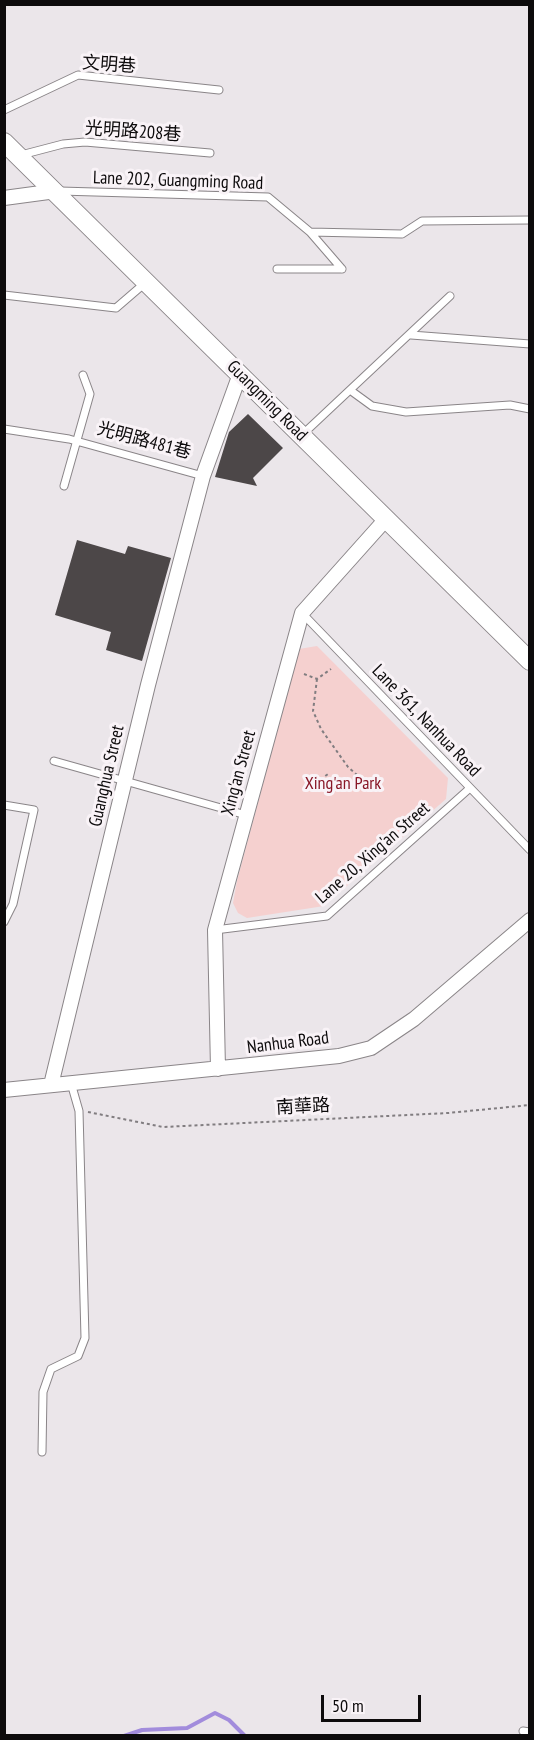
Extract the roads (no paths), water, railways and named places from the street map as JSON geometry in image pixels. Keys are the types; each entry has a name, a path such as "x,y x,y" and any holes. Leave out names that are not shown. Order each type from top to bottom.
{"main road":[{"name":"Guangming Road","path":"4,142 530,661"}],"street":[{"path":"4,198 56,191"},
{"name":"光明路481巷","path":"203,476 240,374"},
{"name":"Guanghua Street","path":"51,1085 125,781 203,476"},
{"name":"Xing'an Street","path":"218,1070 215,930 302,613 387,519"},
{"name":"Nanhua Road","path":"4,1090 218,1070 339,1056 371,1048 414,1019 530,920"}],"lane":[{"name":"文明巷","path":"4,110 78,75 219,90"},
{"name":"光明路208巷","path":"19,156 63,144 86,142 210,153"},
{"name":"Lane 202, Guangming Road","path":"56,191 268,197 310,232 342,269 277,269"},
{"path":"310,232 402,234 422,221 530,220"},
{"path":"4,295 116,308 147,281"},
{"path":"301,435 411,335 450,296"},
{"path":"411,335 530,344"},
{"path":"64,486 90,394 82,375"},
{"path":"350,390 372,406 406,412 503,405 530,409"},
{"name":"光明路481巷","path":"4,429 29,431 76,441 203,476"},
{"name":"Lane 361, Nanhua Road","path":"302,613 530,850"},
{"path":"54,761 246,816"},
{"name":"Lane 20, Xing'an Street","path":"215,930 327,916 470,788"},
{"path":"4,805 34,810 13,904 4,922"},
{"path":"42,1452 43,1392 51,1369 78,1356 85,1338 80,1111 71,1083"}],"waterway":[{"path":"124,1736 142,1730 187,1728 215,1713 229,1720 245,1736"}],"park label":[{"name":"Xing'an Park","path":"343,784"}]}
